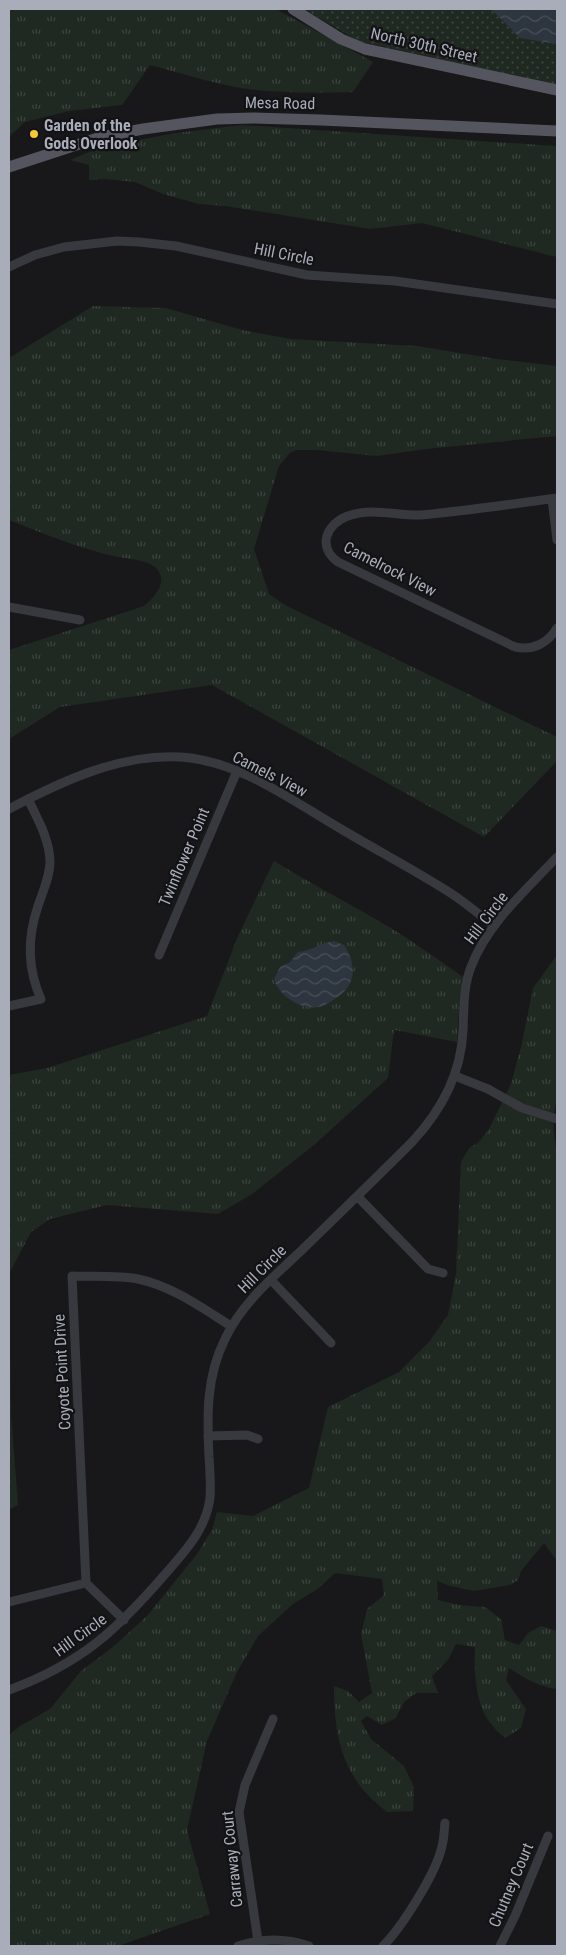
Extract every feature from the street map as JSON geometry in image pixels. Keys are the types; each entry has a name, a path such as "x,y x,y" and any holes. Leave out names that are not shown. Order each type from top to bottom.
{"main road":[{"name":"North 30th Street","path":"293,9 341,39 365,49 557,90"},
{"name":"Mesa Road","path":"9,167 101,136 143,128 217,119 321,120 557,130"}],"street":[{"name":"Hill Circle","path":"9,267 21,260 51,250 96,243 139,242 183,247 307,275 395,281 557,304"},
{"name":"Camelrock View","path":"557,540 555,498 420,515 357,513 339,520 331,528 326,540 329,554 338,562 515,647 526,649 544,643 557,628"},
{"path":"9,607 80,620"},
{"name":"Camels View","path":"9,809 81,776 112,766 150,758 180,757 196,759 237,771 306,809 452,894 494,926"},
{"name":"Twinflower Point","path":"158,955 237,771"},
{"path":"9,1006 42,999 32,976 29,956 30,937 48,873 49,852 43,831 28,799"},
{"name":"Hill Circle","path":"9,1690 34,1681 77,1658 124,1620 188,1548 202,1527 210,1499 208,1403 211,1376 218,1352 231,1326 246,1305 423,1130 440,1106 455,1076 462,1045 466,984 475,957 494,926 557,857"},
{"path":"455,1076 488,1089 522,1108 557,1119"},
{"path":"358,1196 428,1269 443,1273"},
{"name":"Coyote Point Drive","path":"86,1584 72,1276 128,1277 153,1283 179,1294 231,1326"},
{"path":"271,1280 331,1342"},
{"path":"208,1436 247,1435 258,1439"},
{"path":"9,1602 86,1584 124,1620"},
{"name":"Carraway Court","path":"258,1941 239,1812 245,1785 273,1719"},
{"path":"383,1946 404,1921 434,1868 441,1850 445,1823"},
{"name":"Chutney Court","path":"500,1946 515,1916 548,1836"},
{"path":"238,1946 258,1941 280,1940 309,1946"}],"green space":[{"path":"9,9 276,9 373,62 353,92 328,93 280,92 243,88 216,83 150,65 122,105 69,111 25,122 9,137"},
{"path":"304,9 557,9 557,85 358,41"},
{"path":"241,125 557,146 557,257 422,223 370,229 225,206 199,204 163,194 135,182 105,179 89,180 89,165 70,160 101,147 176,133"},
{"path":"93,306 166,308 242,330 291,339 417,346 497,359 557,366 557,436 426,449 377,456 316,450 296,450 290,453 279,466 254,549 269,594 285,605 557,737 557,761 484,837 212,685 60,707 9,739 9,650 144,606 155,595 161,580 158,570 140,560 90,550 9,520 9,358"},
{"path":"274,861 421,947 463,977 460,993 457,1042 394,1030 388,1078 314,1145 252,1194 218,1214 107,1205 50,1219 31,1232 9,1274 9,1075 47,1068 207,1016 238,936"},
{"path":"557,955 557,1100 554,1134 557,1155 557,1561 544,1543 521,1571 518,1580 510,1585 474,1591 437,1581 438,1600 459,1605 485,1607 501,1619 505,1640 519,1645 528,1633 541,1626 557,1631 557,1689 526,1679 509,1668 506,1680 526,1709 521,1728 505,1738 491,1724 482,1707 475,1676 475,1647 456,1644 448,1660 432,1676 438,1693 416,1693 404,1702 396,1718 382,1725 367,1716 361,1721 371,1739 404,1766 414,1787 413,1811 387,1812 366,1793 344,1757 337,1730 334,1701 334,1686 348,1691 359,1702 372,1693 361,1634 367,1609 384,1595 382,1579 335,1573 319,1588 293,1604 258,1636 237,1672 207,1741 187,1830 210,1914 118,1946 9,1946 9,1735 20,1726 50,1709 81,1671 113,1647 147,1616 197,1554 212,1530 217,1512 253,1516 309,1488 328,1407 399,1372 429,1342 448,1315 456,1273 461,1162 469,1148 478,1143 489,1129 511,1084 522,1043 533,988"},
{"path":"9,1274 11,1413 18,1505 9,1510"}],"water":[{"path":"491,9 557,9 557,44 520,38"},
{"path":"334,941 344,945 353,968 350,983 341,995 319,1007 298,1004 285,996 274,979 280,967 290,962 298,952"}],"place":[{"name":"Garden of the Gods Overlook","path":"34,134"}]}
